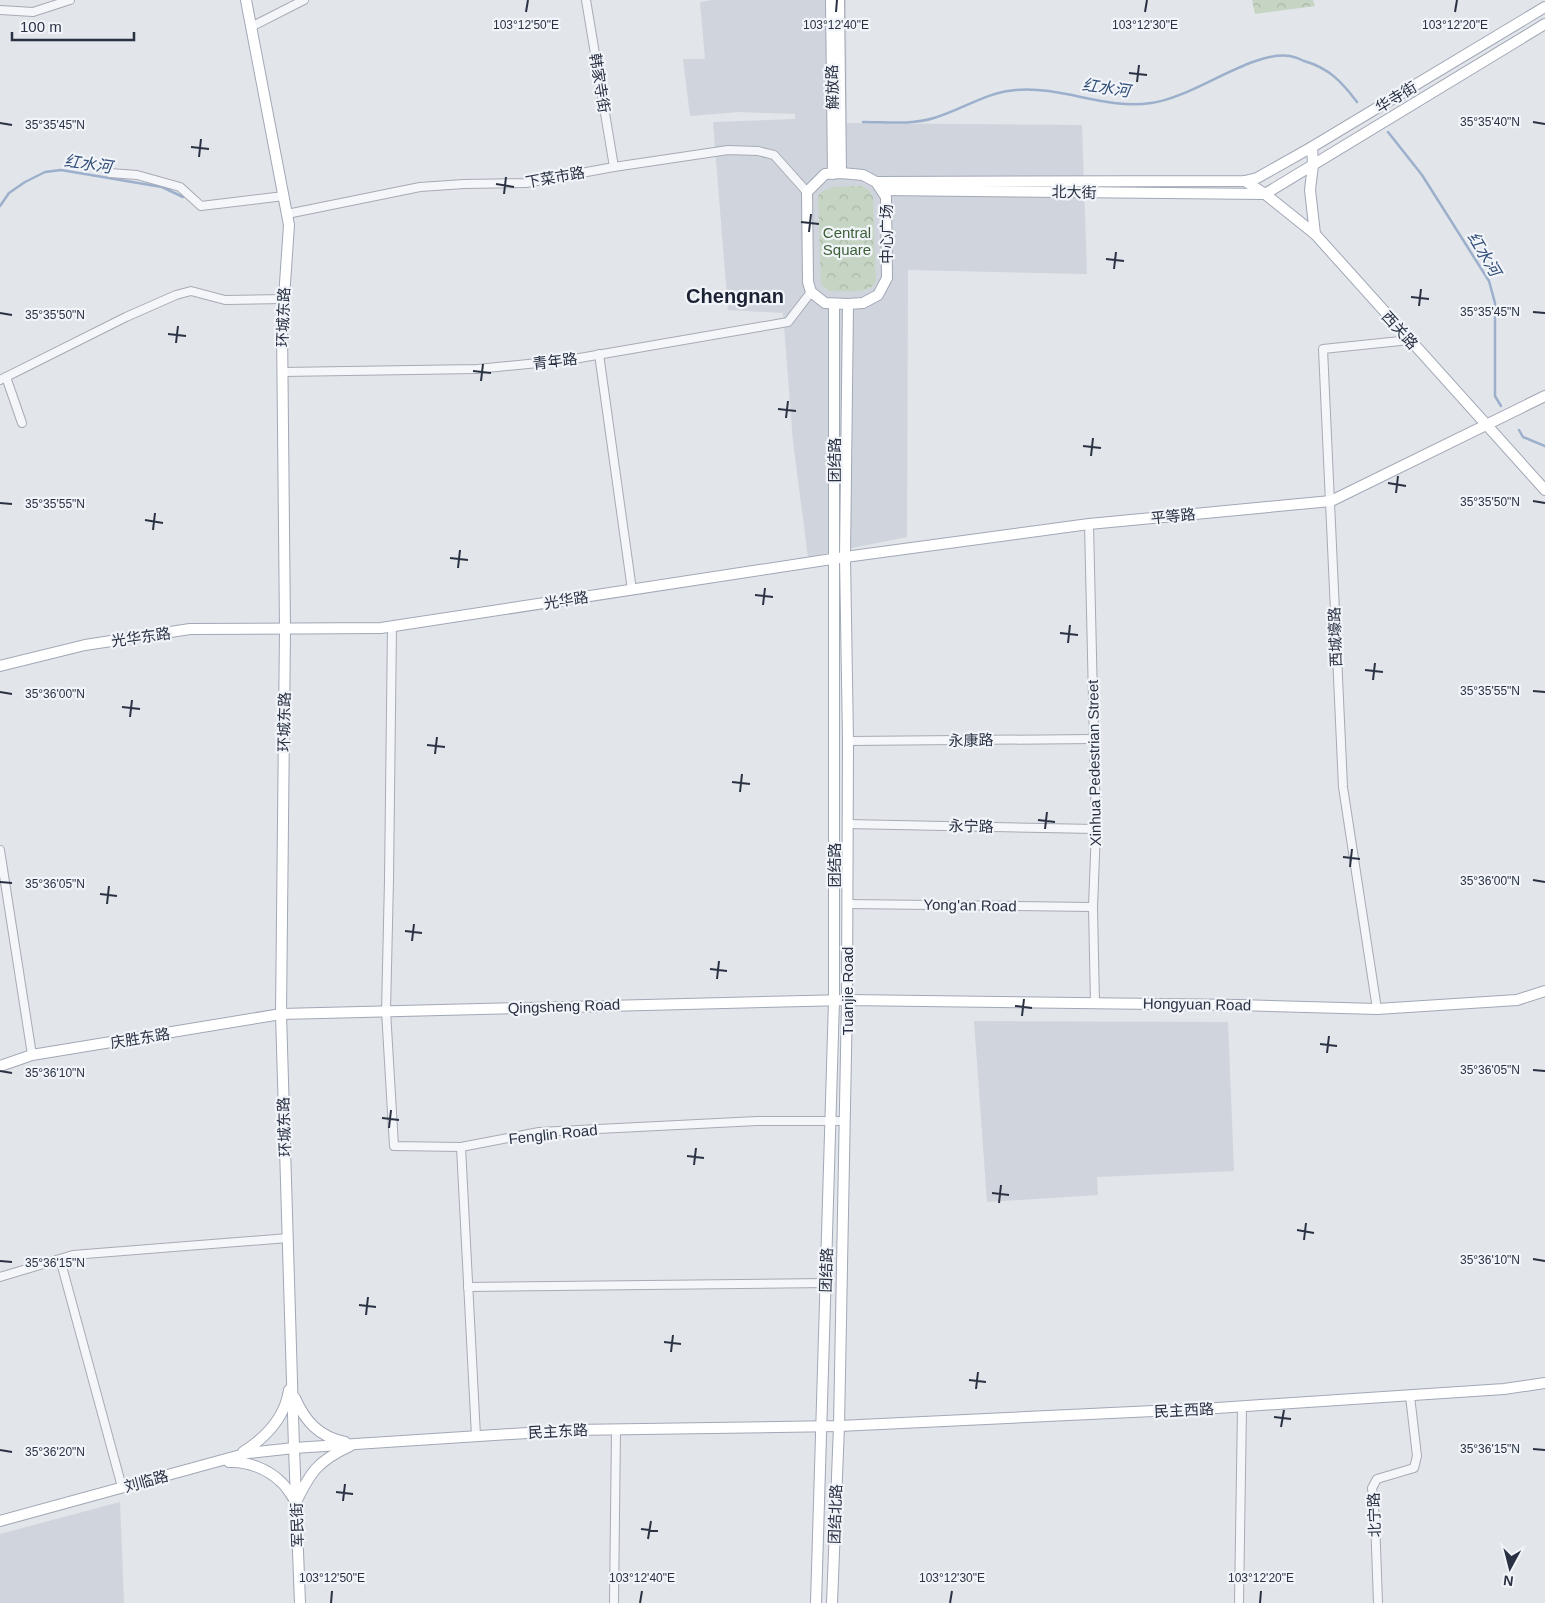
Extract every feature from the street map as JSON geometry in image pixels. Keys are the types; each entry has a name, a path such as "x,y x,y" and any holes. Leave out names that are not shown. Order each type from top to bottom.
{"main road":[{"name":"环城东路","path":"246,0 289,225 282,327 285,629 281,1014 294,1448"},
{"name":"解放路","path":"831,0 837,173"},
{"name":"解放路","path":"837,173 839,0"},
{"name":"华寺街","path":"1245,181 1258,178 1312,147 1545,7"},
{"name":"华寺街","path":"1265,194 1545,24"},
{"path":"1312,147 1313,165 1310,190 1315,234"},
{"name":"中心广场","path":"834,305 863,303 878,295 886,278 886,197 879,186 864,175 837,173"},
{"path":"834,305 825,303 811,292 808,282 807,192 825,174 837,173"},
{"name":"北大街","path":"879,186 1245,181"},
{"name":"西关路","path":"1245,181 1265,194 1315,234 1545,490"},
{"name":"北大街","path":"879,186 1265,194"},
{"name":"团结路","path":"822,1426 834,1000 840,558 848,304"},
{"name":"团结路","path":"834,305 840,558"},
{"name":"平等路","path":"840,558 1089,524 1331,500 1545,396"},
{"name":"光华路","path":"285,629 380,628 840,558"},
{"name":"Tuanjie Road","path":"839,1426 846,1121 848,741 840,558"},
{"name":"光华东路","path":"0,666 84,645 190,630 285,629"},
{"name":"Hongyuan Road","path":"847,1000 1376,1009 1517,1000 1545,991"},
{"name":"Qingsheng Road","path":"281,1014 847,1000"},
{"name":"庆胜东路","path":"0,1066 32,1055 281,1014"},
{"path":"292,1372 293,1393 301,1413 315,1429 334,1440 356,1444"},
{"path":"214,1463 239,1455 260,1441 272,1428 288,1397 292,1372"},
{"name":"民主西路","path":"822,1426 1242,1407 1504,1390 1545,1383"},
{"name":"团结北路","path":"816,1603 822,1426"},
{"name":"民主东路","path":"294,1448 616,1429 822,1426"},
{"name":"团结北路","path":"832,1603 839,1426"},
{"path":"214,1463 238,1462 262,1468 282,1482 296,1502 309,1476 329,1456 356,1444"},
{"name":"刘临路","path":"0,1521 248,1453 294,1448"},
{"name":"军民街","path":"294,1448 300,1603"}],"street":[{"path":"0,10 33,12 70,0"},
{"path":"251,27 304,0"},
{"name":"韩家寺街","path":"586,0 614,166"},
{"name":"下菜市路","path":"287,214 420,187 526,183 614,166 728,150 758,150 774,155 807,192"},
{"path":"110,173 137,175 180,187 201,206 284,196"},
{"path":"22,423 3,378 126,317 192,291 226,300 284,300"},
{"name":"青年路","path":"282,372 477,370 568,360 788,322 811,292"},
{"name":"西城壕路","path":"1376,1009 1343,787 1323,349 1410,340"},
{"path":"599,354 632,590"},
{"name":"Xinhua Pedestrian Street","path":"1089,524 1096,829 1093,907 1095,1003"},
{"path":"386,1012 390,880 392,626"},
{"name":"永康路","path":"848,741 1094,739"},
{"name":"永宁路","path":"847,824 1096,829"},
{"path":"0,850 32,1055"},
{"name":"Yong'an Road","path":"847,904 1093,907"},
{"name":"Fenglin Road","path":"386,1012 394,1146 461,1147 539,1132 757,1121 846,1121"},
{"path":"461,1147 476,1436"},
{"path":"0,1277 72,1255 288,1238"},
{"path":"60,1259 122,1487"},
{"path":"468,1288 826,1283"},
{"name":"北宁路","path":"1378,1603 1372,1488 1377,1480 1414,1468 1417,1456 1410,1396"},
{"path":"1239,1603 1242,1407"},
{"path":"614,1603 616,1429"}],"shaded area":[{"path":"712,0 846,0 847,123 1082,125 1087,274 908,270 907,537 808,557 793,442 783,313 728,310 713,122 795,119 795,114 738,112 690,116 683,59 705,59 700,2"},
{"path":"974,1021 1228,1022 1234,1171 1097,1177 1098,1195 987,1202"},
{"path":"120,1502 124,1603 0,1603 0,1534"}],"green space":[{"path":"1252,0 1313,0 1315,6 1255,14"},
{"name":"Central Square","path":"862,186 869,190 873,197 876,282 873,286 862,291 829,291 821,284 818,196 821,192 832,188"}],"waterway":[{"name":"红水河","path":"863,122 916,122 944,115 994,94 1016,90 1050,91 1117,103 1151,103 1185,93 1240,67 1275,56 1292,56 1321,68 1340,82 1357,102"},
{"name":"红水河","path":"1388,132 1422,175 1489,281 1495,303 1495,396 1501,406"},
{"name":"红水河","path":"0,206 9,193 25,182 45,172 61,170 162,187 183,197"},
{"name":"红水河","path":"1519,430 1523,437 1545,446"}],"district":[{"name":"Chengnan","path":"735,296"}]}
